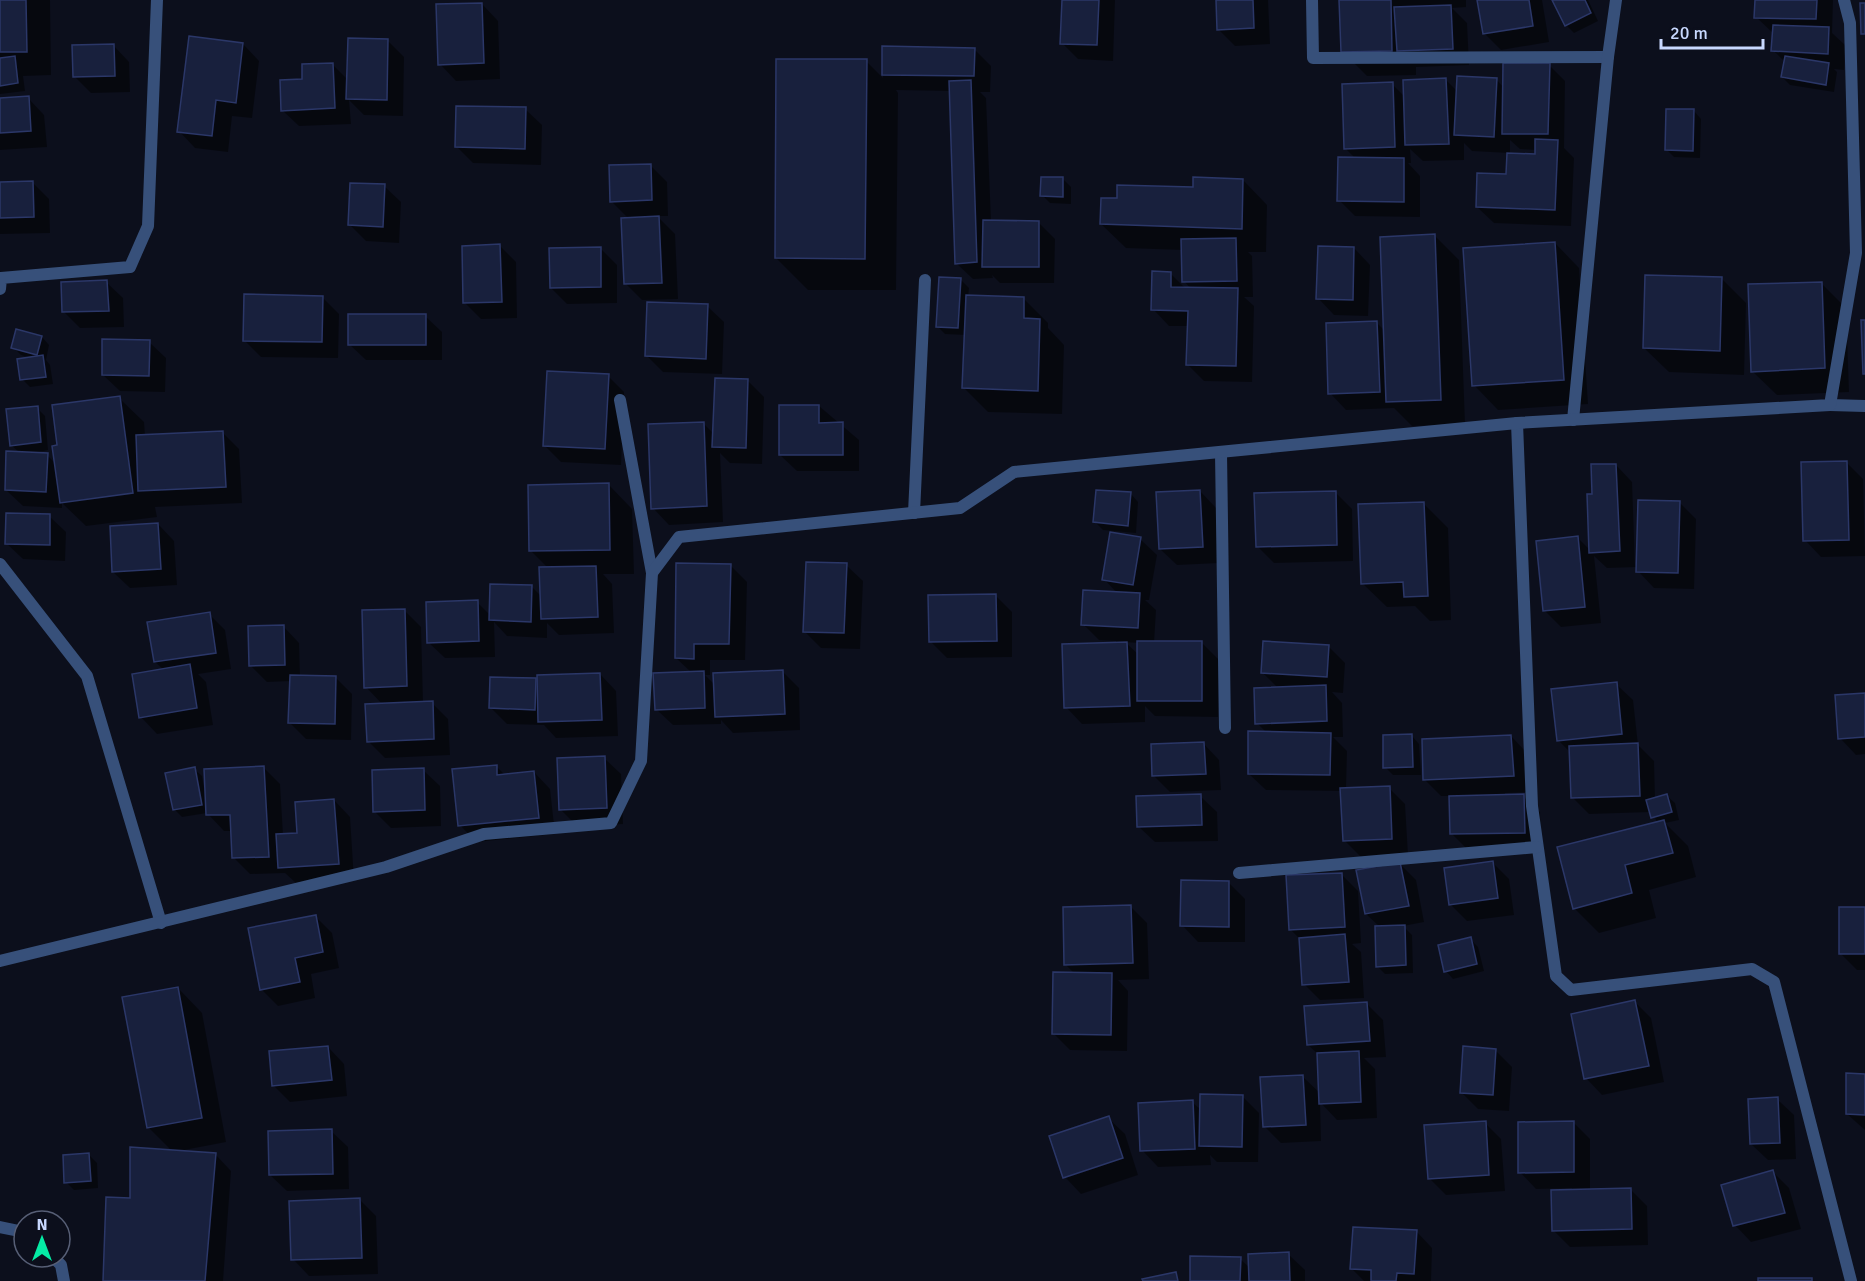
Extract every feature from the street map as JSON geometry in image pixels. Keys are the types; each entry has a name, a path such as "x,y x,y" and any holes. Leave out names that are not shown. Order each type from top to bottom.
{"street":[{"path":"0,289 1,278 130,267 148,226 158,0"},
{"path":"1312,0 1313,58 1608,57"},
{"path":"1573,420 1608,57 1616,0"},
{"path":"1830,405 1856,253 1850,23 1844,0"},
{"path":"914,513 925,280"},
{"path":"0,961 386,867 484,834 611,823 641,761 652,573 620,400"},
{"path":"652,573 679,537 960,508 1014,472 1517,423 1830,405 1865,406"},
{"path":"1517,423 1532,806 1556,976 1570,990 1752,969 1774,982 1851,1281"},
{"path":"1221,453 1225,728"},
{"path":"0,564 87,676 161,923"},
{"path":"1239,873 1538,847"}],"building":[{"path":"0,0 26,0 27,52 0,52"},
{"path":"1062,0 1099,0 1097,45 1060,44"},
{"path":"1216,0 1253,0 1254,28 1217,30"},
{"path":"1339,0 1391,0 1392,51 1341,52"},
{"path":"1477,0 1529,0 1533,26 1483,34"},
{"path":"1552,0 1585,0 1591,13 1565,26"},
{"path":"1755,0 1817,0 1816,19 1754,18"},
{"path":"482,3 484,63 438,65 436,4"},
{"path":"1860,3 1865,3 1865,34 1861,34"},
{"path":"1451,5 1453,49 1397,51 1394,7"},
{"path":"1773,25 1829,27 1828,54 1771,51"},
{"path":"189,36 243,43 236,103 216,100 212,136 177,132"},
{"path":"348,38 388,39 387,100 346,99"},
{"path":"114,44 115,76 73,77 72,45"},
{"path":"882,46 975,48 974,76 882,75"},
{"path":"15,56 18,83 0,86 0,58"},
{"path":"1785,56 1829,63 1826,85 1781,77"},
{"path":"776,59 867,59 865,259 775,258"},
{"path":"333,63 335,108 281,111 280,80 302,79 302,64"},
{"path":"1503,63 1550,63 1548,134 1502,134"},
{"path":"1457,76 1497,78 1494,137 1454,135"},
{"path":"1446,78 1449,144 1405,145 1403,80"},
{"path":"971,80 977,262 955,264 949,81"},
{"path":"1393,82 1395,147 1344,149 1342,84"},
{"path":"29,96 31,131 0,133 0,98"},
{"path":"456,106 526,107 525,149 455,147"},
{"path":"1666,109 1694,109 1693,151 1665,150"},
{"path":"1535,139 1558,140 1555,210 1476,207 1477,173 1506,174 1507,153 1535,154"},
{"path":"1338,157 1404,158 1404,202 1337,201"},
{"path":"651,164 652,200 610,202 609,165"},
{"path":"1041,177 1063,177 1063,197 1040,196"},
{"path":"1193,177 1243,179 1242,229 1100,224 1101,198 1117,198 1117,185 1193,187"},
{"path":"33,181 34,217 0,218 0,182"},
{"path":"350,183 385,184 383,227 348,225"},
{"path":"659,216 662,283 624,284 621,218"},
{"path":"983,220 1039,221 1039,267 982,267"},
{"path":"1435,234 1441,400 1386,402 1380,237"},
{"path":"1236,238 1237,281 1182,282 1181,239"},
{"path":"1555,242 1564,380 1472,386 1463,248"},
{"path":"500,244 502,302 463,303 462,246"},
{"path":"1318,246 1354,247 1353,300 1316,299"},
{"path":"601,247 601,287 550,288 549,248"},
{"path":"1152,271 1171,272 1171,287 1238,288 1236,366 1186,365 1188,311 1151,310"},
{"path":"1645,275 1722,277 1720,351 1643,348"},
{"path":"939,277 961,278 958,328 936,327"},
{"path":"107,280 109,311 62,312 61,282"},
{"path":"1822,282 1825,368 1751,372 1748,284"},
{"path":"244,294 323,296 322,342 243,341"},
{"path":"966,295 1024,297 1024,318 1040,319 1038,391 962,388"},
{"path":"647,302 708,304 706,359 645,356"},
{"path":"348,314 426,314 426,345 348,345"},
{"path":"1861,320 1865,320 1865,374 1863,374"},
{"path":"1377,321 1380,392 1328,394 1326,323"},
{"path":"16,329 42,336 37,355 11,348"},
{"path":"102,339 150,340 149,376 102,375"},
{"path":"43,355 46,377 20,380 17,359"},
{"path":"547,371 609,374 605,449 543,446"},
{"path":"715,378 748,379 746,448 712,447"},
{"path":"120,396 133,493 60,503 52,446 57,445 52,405"},
{"path":"779,405 819,405 819,423 843,422 843,455 779,455"},
{"path":"38,406 41,442 10,446 6,409"},
{"path":"704,422 707,506 651,509 648,424"},
{"path":"223,431 226,487 138,491 136,435"},
{"path":"6,451 48,453 46,492 5,490"},
{"path":"1847,461 1849,540 1803,541 1801,462"},
{"path":"1591,464 1616,464 1620,551 1589,553 1587,494 1592,494"},
{"path":"609,483 610,550 529,551 528,485"},
{"path":"1096,490 1131,492 1128,526 1093,522"},
{"path":"1200,490 1203,547 1159,549 1156,492"},
{"path":"1336,491 1337,545 1256,547 1254,493"},
{"path":"1638,500 1680,501 1678,573 1636,572"},
{"path":"1424,502 1428,596 1404,597 1403,582 1361,584 1358,504"},
{"path":"6,513 50,514 50,545 5,544"},
{"path":"158,523 161,569 112,572 110,526"},
{"path":"1110,532 1141,537 1133,585 1102,580"},
{"path":"1578,536 1585,607 1543,611 1536,541"},
{"path":"806,562 847,563 844,633 803,632"},
{"path":"676,563 731,564 729,644 694,644 694,659 675,658"},
{"path":"596,566 598,617 541,619 539,567"},
{"path":"490,584 532,585 531,622 489,620"},
{"path":"1083,590 1140,593 1138,628 1081,625"},
{"path":"996,594 997,641 929,642 928,595"},
{"path":"478,600 479,641 427,643 426,602"},
{"path":"405,609 407,686 364,688 362,610"},
{"path":"210,612 216,653 154,662 147,622"},
{"path":"284,625 285,665 249,666 248,626"},
{"path":"1137,641 1202,641 1202,701 1137,701"},
{"path":"1263,641 1329,645 1327,677 1261,673"},
{"path":"1127,642 1130,706 1064,708 1062,644"},
{"path":"190,664 197,708 139,718 132,674"},
{"path":"783,670 785,714 715,717 713,673"},
{"path":"704,671 705,708 655,710 653,673"},
{"path":"600,673 602,720 538,722 537,675"},
{"path":"290,675 336,676 335,724 288,723"},
{"path":"490,677 536,678 535,710 489,708"},
{"path":"1617,682 1622,734 1557,741 1551,689"},
{"path":"1326,685 1327,721 1255,724 1254,688"},
{"path":"1865,693 1865,737 1838,739 1835,695"},
{"path":"433,701 434,739 367,742 365,704"},
{"path":"1248,731 1331,733 1330,775 1248,774"},
{"path":"1412,734 1413,767 1383,768 1383,735"},
{"path":"1511,735 1514,776 1423,780 1422,739"},
{"path":"1204,742 1206,774 1152,776 1151,744"},
{"path":"1638,743 1640,796 1571,798 1569,746"},
{"path":"605,756 607,808 559,810 557,758"},
{"path":"497,765 497,775 534,771 539,818 458,826 452,769"},
{"path":"264,766 269,857 232,858 230,815 206,815 204,769"},
{"path":"195,767 202,805 173,810 165,773"},
{"path":"424,768 425,810 373,812 372,770"},
{"path":"1390,786 1392,839 1343,841 1340,788"},
{"path":"1201,794 1202,825 1137,827 1136,796"},
{"path":"1524,794 1525,833 1450,834 1449,796"},
{"path":"1667,794 1672,812 1651,818 1646,800"},
{"path":"334,799 339,864 278,868 276,834 297,833 295,802"},
{"path":"1664,820 1673,853 1625,865 1632,893 1573,909 1557,847"},
{"path":"1493,861 1498,898 1449,905 1444,868"},
{"path":"1400,862 1409,906 1365,914 1356,870"},
{"path":"1342,873 1345,927 1289,930 1286,875"},
{"path":"1181,880 1229,881 1229,927 1180,926"},
{"path":"1131,905 1133,963 1064,965 1063,907"},
{"path":"1839,907 1865,907 1865,954 1839,954"},
{"path":"316,915 323,952 295,958 300,982 260,990 248,928"},
{"path":"1405,925 1406,965 1376,967 1375,926"},
{"path":"1345,934 1349,982 1302,985 1299,938"},
{"path":"1471,937 1477,964 1444,972 1438,945"},
{"path":"1053,972 1112,973 1111,1035 1052,1034"},
{"path":"178,987 202,1118 147,1128 122,997"},
{"path":"1635,1000 1649,1066 1584,1079 1571,1014"},
{"path":"1367,1002 1370,1041 1307,1045 1304,1006"},
{"path":"328,1046 332,1080 272,1086 269,1051"},
{"path":"1463,1046 1496,1049 1493,1095 1460,1093"},
{"path":"1359,1051 1361,1102 1319,1104 1317,1053"},
{"path":"1846,1073 1865,1074 1865,1115 1846,1114"},
{"path":"1303,1075 1306,1125 1263,1127 1260,1077"},
{"path":"1200,1094 1243,1095 1242,1147 1199,1146"},
{"path":"1778,1097 1780,1143 1750,1144 1748,1099"},
{"path":"1193,1100 1195,1149 1140,1151 1138,1103"},
{"path":"1109,1116 1123,1158 1063,1178 1049,1136"},
{"path":"1486,1121 1489,1175 1428,1179 1424,1125"},
{"path":"1574,1121 1574,1172 1518,1173 1518,1122"},
{"path":"332,1129 333,1174 269,1175 268,1131"},
{"path":"130,1147 216,1153 205,1281 103,1281 106,1197 130,1198"},
{"path":"89,1153 91,1181 64,1183 63,1155"},
{"path":"1773,1170 1785,1213 1733,1226 1721,1185"},
{"path":"1631,1188 1632,1229 1552,1231 1551,1190"},
{"path":"360,1198 362,1258 291,1260 289,1201"},
{"path":"1353,1227 1417,1230 1414,1274 1397,1273 1396,1281 1371,1281 1371,1270 1350,1269"},
{"path":"1289,1252 1290,1281 1249,1281 1248,1254"},
{"path":"1190,1256 1241,1257 1240,1281 1190,1281"},
{"path":"1176,1272 1178,1281 1143,1281 1142,1279"},
{"path":"1758,1278 1812,1278 1812,1281 1758,1281"}]}
